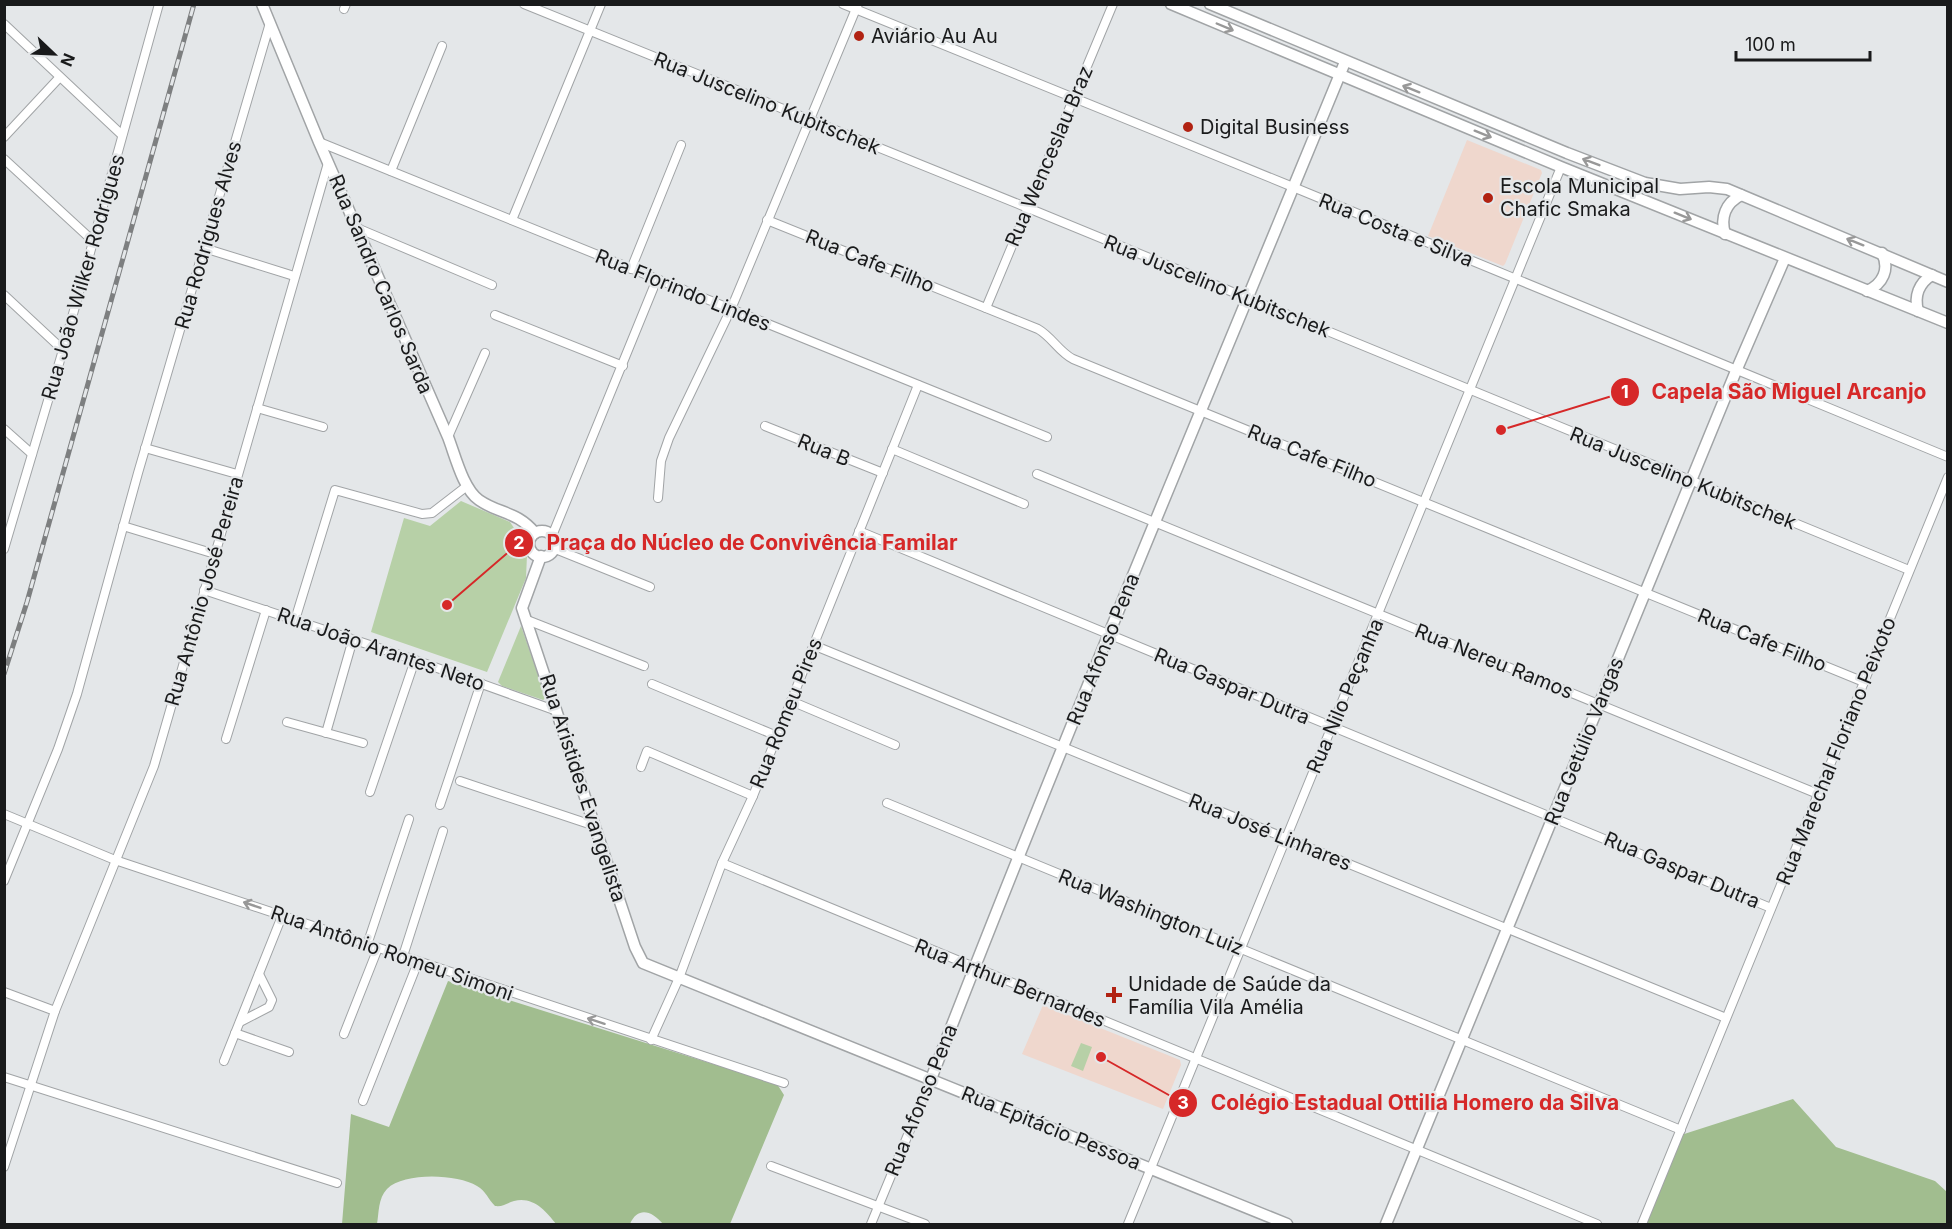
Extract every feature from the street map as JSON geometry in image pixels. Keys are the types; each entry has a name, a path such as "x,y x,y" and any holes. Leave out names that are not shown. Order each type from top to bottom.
{"street":[{"name":"Rua João Wilker Rodrigues","path":"4,549 63,350 159,4"},
{"name":"Rua Sandro Carlos Sarda","path":"262,4 467,486 478,500 519,518 535,533"},
{"name":"Rua Juscelino Kubitschek","path":"524,4 1028,208 1909,570"},
{"path":"512,220 601,4"},
{"name":"Rua Costa e Silva","path":"843,4 857,7 1947,457"},
{"name":"Rua Wenceslau Braz","path":"986,308 1113,4"},
{"path":"1172,4 1561,167 1947,323"},
{"path":"1210,4 1345,62 1645,183 1680,189 1719,188 1741,195 1947,282"},
{"path":"658,498 661,461 669,438 731,309 857,7"},
{"name":"Rua Rodrigues Alves","path":"4,880 58,749 77,694 145,448 270,22"},
{"path":"4,24 122,135"},
{"path":"391,171 442,46"},
{"name":"Rua Afonso Pena","path":"871,1224 1200,411 1345,62"},
{"path":"4,137 59,78"},
{"name":"Rua Florindo Lindes","path":"319,142 1047,437"},
{"path":"631,269 681,145"},
{"path":"4,159 93,241"},
{"name":"Rua Antônio José Pereira","path":"4,1167 55,1011 154,766 328,163"},
{"name":"Rua Nilo Peçanha","path":"1128,1224 1561,167"},
{"path":"1725,234 1724,213 1732,200 1741,195"},
{"name":"Rua Cafe Filho","path":"767,220 1038,329 1050,338 1060,351 1073,359 1864,682"},
{"path":"357,228 492,285"},
{"path":"204,248 294,276"},
{"path":"1867,291 1875,286 1884,275 1886,264 1882,253"},
{"name":"Rua Getúlio Vargas","path":"1386,1224 1736,371 1785,258"},
{"path":"1918,311 1916,301 1918,291 1932,275"},
{"path":"650,587 553,542 546,532 535,533 530,539 530,547 534,554 541,556 549,554 553,542 657,279"},
{"path":"4,295 63,350"},
{"path":"495,315 623,366"},
{"path":"448,437 485,352"},
{"name":"Rua Romeu Pires","path":"651,1040 679,978 722,863 753,796 918,386"},
{"path":"257,408 323,427"},
{"name":"Rua B","path":"765,426 883,473"},
{"path":"4,429 32,454"},
{"path":"145,448 237,474"},
{"path":"892,449 1024,504"},
{"name":"Rua Nereu Ramos","path":"1037,474 1818,794"},
{"name":"Rua Marechal Floriano Peixoto","path":"1642,1224 1947,477"},
{"path":"295,620 335,490 422,514 432,513 467,486"},
{"path":"123,526 215,554"},
{"name":"Rua Gaspar Dutra","path":"860,531 1772,908"},
{"name":"Rua Aristides Evangelista","path":"541,556 522,608 635,947 641,959 648,966"},
{"name":"Rua João Arantes Neto","path":"204,590 415,660 557,711"},
{"path":"226,738 266,610"},
{"path":"526,620 644,666"},
{"path":"326,733 353,639"},
{"name":"Rua José Linhares","path":"813,645 1726,1018"},
{"path":"370,792 415,660"},
{"path":"440,805 481,684"},
{"path":"652,684 777,736"},
{"path":"791,701 895,745"},
{"path":"287,722 363,743"},
{"path":"641,767 646,751 753,796"},
{"path":"460,781 595,826"},
{"name":"Rua Washington Luiz","path":"887,802 1681,1130"},
{"name":"Rua Antônio Romeu Simoni","path":"4,814 115,860 784,1083"},
{"path":"367,945 409,819"},
{"path":"403,956 443,831"},
{"name":"Rua Arthur Bernardes","path":"722,863 1597,1224"},
{"path":"224,1061 282,916"},
{"path":"344,1034 378,948"},
{"path":"363,1101 418,962"},
{"name":"Rua Epitácio Pessoa","path":"648,966 1287,1224"},
{"path":"240,1022 272,1004 259,974"},
{"path":"4,992 55,1011"},
{"path":"235,1033 288,1052"},
{"path":"4,1077 338,1184"},
{"path":"771,1166 925,1224"}],"shaded area":[{"name":"Escola Municipal Chafic Smaka","path":"1467,140 1541,170 1542,173 1503,266 1428,236"},
{"path":"1043,1005 1180,1060 1181,1065 1163,1109 1022,1054"}],"green space":[{"path":"461,501 510,522 522,540 527,555 526,578 487,672 371,632 404,518 430,526"},
{"path":"521,626 545,695 543,700 502,686 498,682"},
{"path":"448,981 777,1084 784,1095 730,1224 663,1224 645,1212 633,1218 630,1224 556,1224 533,1203 521,1200 495,1206 483,1190 468,1182 444,1177 418,1177 395,1183 387,1189 380,1201 377,1224 342,1224 351,1114 389,1127"},
{"path":"1081,1043 1092,1047 1083,1071 1071,1066"},
{"path":"1793,1099 1836,1147 1935,1181 1947,1192 1947,1224 1643,1224 1681,1135"}],"railway":[{"path":"4,674 27,602 194,4"}],"place":[{"name":"Aviário Au Au","path":"859,36"},
{"name":"Digital Business","path":"1188,127"},
{"name":"Escola Municipal Chafic Smaka","path":"1488,198"},
{"name":"Capela São Miguel Arcanjo","path":"1501,430"},
{"name":"Praça do Núcleo de Convivência Familar","path":"447,605"},
{"name":"Unidade de Saúde da Família Vila Amélia","path":"1114,995"},
{"name":"Colégio Estadual Ottilia Homero da Silva","path":"1101,1057"}]}
